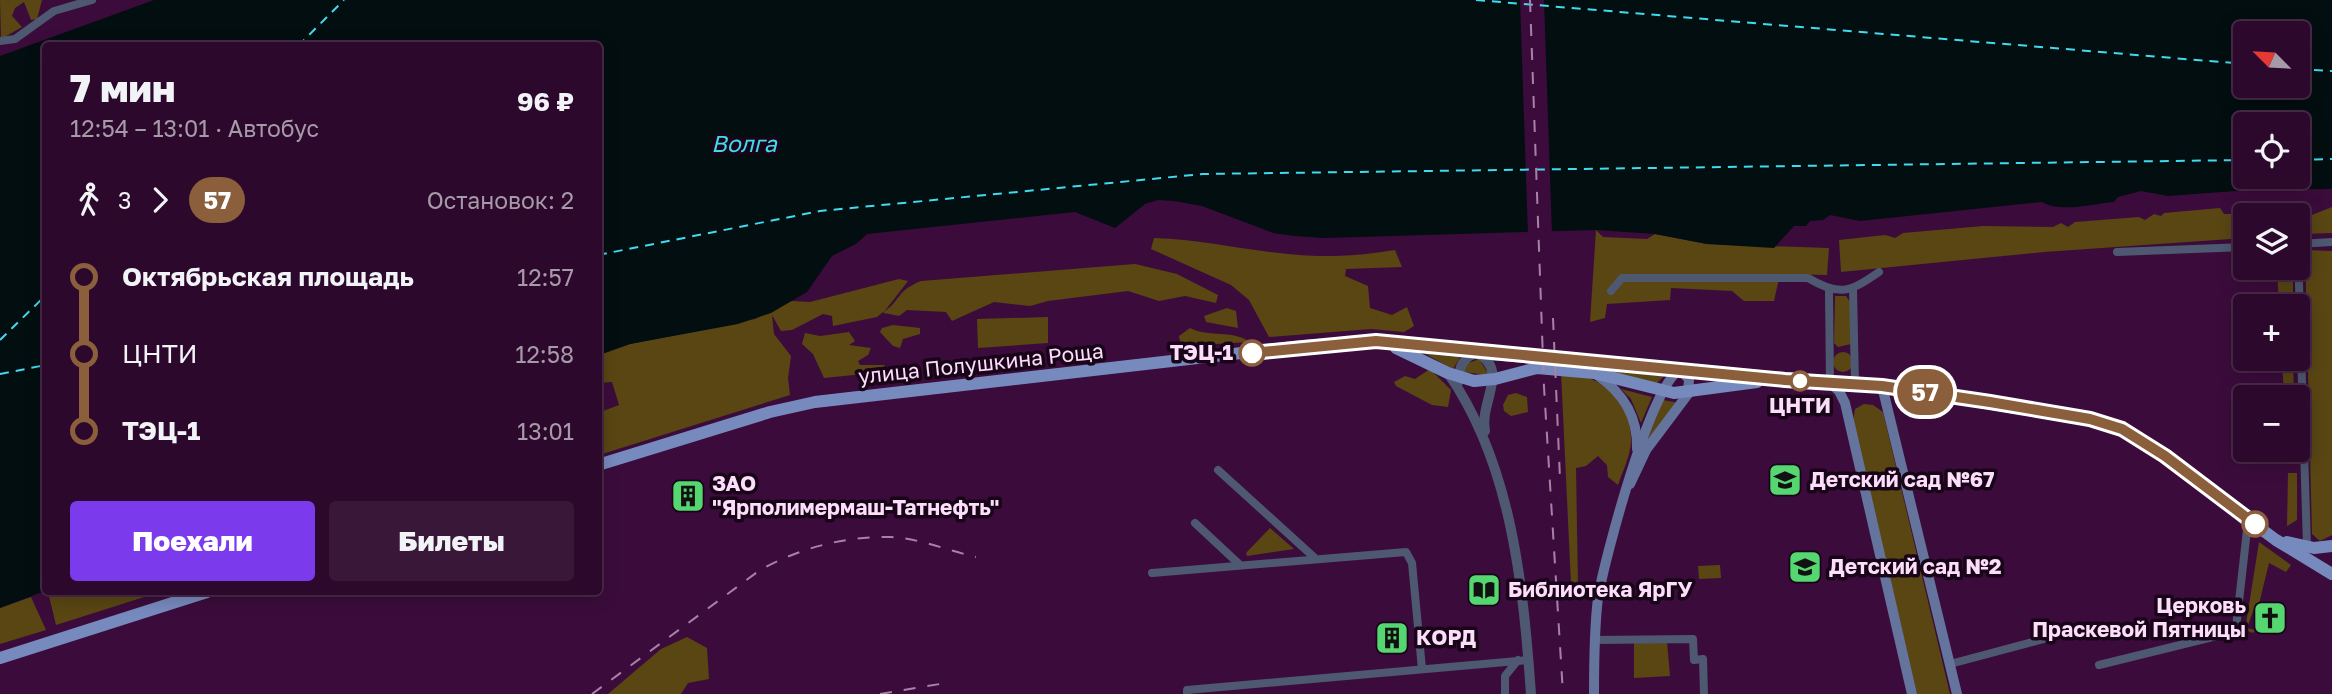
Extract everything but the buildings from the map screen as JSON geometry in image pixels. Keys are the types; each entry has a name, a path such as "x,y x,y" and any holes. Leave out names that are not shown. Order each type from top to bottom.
{"main road":[{"name":"улица Полушкина Роща","path":"1376,341 1404,350 1453,376"},
{"name":"улица Полушкина Роща","path":"602,464 770,412 814,402 1302,346 1376,341 1477,353 1785,380"},
{"path":"1453,376 1495,379 1536,368 1594,373 1685,398 1717,388 1785,380 1882,386 2090,419 2122,429 2165,456 2276,540 2332,575"},
{"path":"1594,694 1594,640 1600,588 1635,466 1661,391 1673,373 1680,370 1689,379 1685,398 1653,440 1630,484"},
{"path":"1594,373 1610,384 1629,408 1637,437 1635,466"},
{"path":"1830,383 1839,391 1845,403 1912,694"},
{"path":"1845,403 1851,392 1861,385"},
{"path":"1882,386 1957,694"},
{"path":"2276,540 2307,547 2332,546"},
{"path":"0,658 198,595"}],"street":[{"path":"0,41 15,39 54,11 92,0"},
{"path":"2310,243 2330,242"},
{"path":"2117,252 2233,247"},
{"path":"1611,291 1622,278 1808,278 1829,291 1853,289 1880,272"},
{"path":"2299,280 2307,547"},
{"path":"1853,289 1855,349 1861,385"},
{"path":"1829,291 1830,383"},
{"path":"1453,376 1467,358 1477,353 1488,359 1495,379"},
{"name":"улица Полушкина Роща","path":"1453,376 1487,445"},
{"name":"улица Полушкина Роща","path":"1495,379 1483,421 1487,445 1507,509 1524,660 1531,694"},
{"path":"1218,470 1317,559"},
{"path":"2099,665 2233,632 2236,628 2247,530 2253,522"},
{"path":"1195,523 1240,565"},
{"path":"1152,573 1406,552 1412,563 1422,669"},
{"path":"1950,664 2089,627"},
{"path":"1594,640 1693,639 1694,660 1703,659 1704,694"},
{"path":"1187,694 1187,690 1524,660"},
{"path":"1506,694 1505,676 1524,660"}],"shaded area":[{"path":"0,0 42,0 37,19 31,20 24,2 15,8 12,16 22,27 1,39"},
{"path":"2332,207 2332,233 2310,234 2312,215"},
{"path":"2220,208 2224,214 2233,214 2233,239 2044,252 1841,272 1839,240 1885,235 1895,238 1903,233 1983,226 2053,227 2061,223 2068,227 2075,222 2139,217 2145,220 2154,214 2161,216 2164,213"},
{"path":"1596,230 1603,237 1647,239 1655,234 1707,244 1829,248 1827,275 1780,274 1774,301 1744,301 1732,291 1671,288 1670,300 1607,304 1605,318 1590,322"},
{"path":"1154,238 1315,256 1395,250 1402,267 1346,269 1345,276 1368,286 1370,308 1392,315 1407,307 1414,326 1404,332 1371,329 1269,337 1249,300 1231,285 1151,249"},
{"path":"2310,250 2332,251 2332,535 2320,541 2312,534 2308,371 2310,294 2306,294 2306,280 2310,280"},
{"path":"1135,264 1177,274 1218,295 1216,303 1185,296 1159,301 1128,291 1048,301 1030,306 994,302 952,321 946,312 907,310 899,316 883,312 877,317 833,326 832,316 823,314 792,330 781,331 772,315 774,334 791,356 788,378 790,395 602,454 602,409 603,411 619,405 612,382 602,383 602,354 630,344 755,319 791,301 810,302 899,279 908,281 884,312 907,288 921,281"},
{"path":"2278,280 2293,280 2293,294 2278,294"},
{"path":"1835,296 1846,296 1850,302 1851,344 1838,347 1834,343"},
{"path":"1227,308 1236,311 1238,328 1206,322 1204,316"},
{"path":"1048,317 1048,343 978,348 977,319"},
{"path":"893,325 920,328 920,334 903,339 900,348 893,346 880,332 882,328"},
{"path":"1190,328 1205,333 1235,336 1250,342 1181,346 1179,336"},
{"path":"849,332 855,341 849,345 871,348 868,355 858,361 860,365 885,365 883,372 824,378 813,354 802,344 805,333 820,336"},
{"path":"1418,350 1461,356 1453,369"},
{"path":"1843,352 1850,355 1853,362 1850,369 1843,372 1836,369 1833,362 1836,355"},
{"path":"1479,359 1489,375 1462,372 1466,364"},
{"path":"1591,367 1666,374 1655,385"},
{"path":"1430,369 1451,390 1448,407 1432,405 1396,386 1394,382 1405,376 1415,379"},
{"path":"2283,371 2293,371 2294,385 2283,385"},
{"path":"1561,372 1587,378 1610,390 1625,410 1631,437 1629,455 1618,485 1608,477 1607,465 1598,456 1586,466 1576,468 1578,586 1571,584"},
{"path":"1621,389 1652,397 1641,423 1631,399"},
{"path":"1516,393 1527,397 1528,412 1511,416 1504,411 1503,405 1508,395"},
{"path":"1663,400 1679,403 1646,444"},
{"path":"1864,404 1873,405 1883,412 1950,694 1917,694 1853,421 1855,409"},
{"path":"2288,473 2297,473 2297,520 2287,526"},
{"path":"1270,528 1294,549 1247,556 1246,553"},
{"path":"2259,542 2291,565 2286,572 2269,563 2259,604 2256,603 2247,628 2255,630 2253,633 2245,630"},
{"path":"1720,565 1721,578 1699,579 1698,566"},
{"path":"49,595 151,595 56,625"},
{"path":"31,597 46,630 0,644 0,608"},
{"path":"687,637 707,648 709,679 688,683 681,694 608,694 661,649"},
{"path":"1667,642 1670,676 1634,678 1634,643"}],"water":[{"name":"Волга","path":"154,0 2332,0 2332,189 2249,190 2168,196 2141,191 2118,197 2114,202 2077,207 2058,207 2042,202 1860,221 1830,215 1823,220 1810,221 1806,226 1794,226 1774,248 1707,244 1655,234 1596,230 1324,238 1294,236 1273,233 1202,206 1158,200 1145,204 1115,228 1075,212 867,234 856,244 832,256 807,292 771,313 738,324 630,344 602,354 602,42 42,42 42,592 0,608 0,56"}],"pier":[{"path":"1520,0 1544,0 1552,235 1528,236"}],"ferry route":[{"path":"302,42 344,0"},
{"path":"1476,0 2233,63"},
{"path":"2310,70 2332,71"},
{"path":"2310,160 2332,159"},
{"path":"602,254 820,211 1203,174 2233,160"},
{"path":"0,340 42,299"},
{"path":"0,374 42,366"}],"railway":[{"path":"1530,0 1544,387 1563,694"},
{"path":"1553,318 1560,479"},
{"path":"592,694 760,570 791,555 840,541 891,537 923,542 976,557"},
{"path":"880,694 946,683"}],"bus line":[{"name":"57","path":"1252,353 1341,342 1376,341 1477,353 1882,386 2090,419 2134,435 2255,524"}],"place":[{"name":"ТЭЦ-1","path":"1252,353"},
{"name":"ЦНТИ","path":"1800,381"},
{"name":"Детский сад №67","path":"1785,480"},
{"name":"ЗАО \"Ярполимермаш-Татнефть\"","path":"688,496"},
{"name":"Детский сад №2","path":"1805,567"},
{"name":"Библиотека ЯрГУ","path":"1484,590"},
{"name":"Церковь Праскевой Пятницы","path":"2270,618"},
{"name":"КОРД","path":"1392,638"}]}
